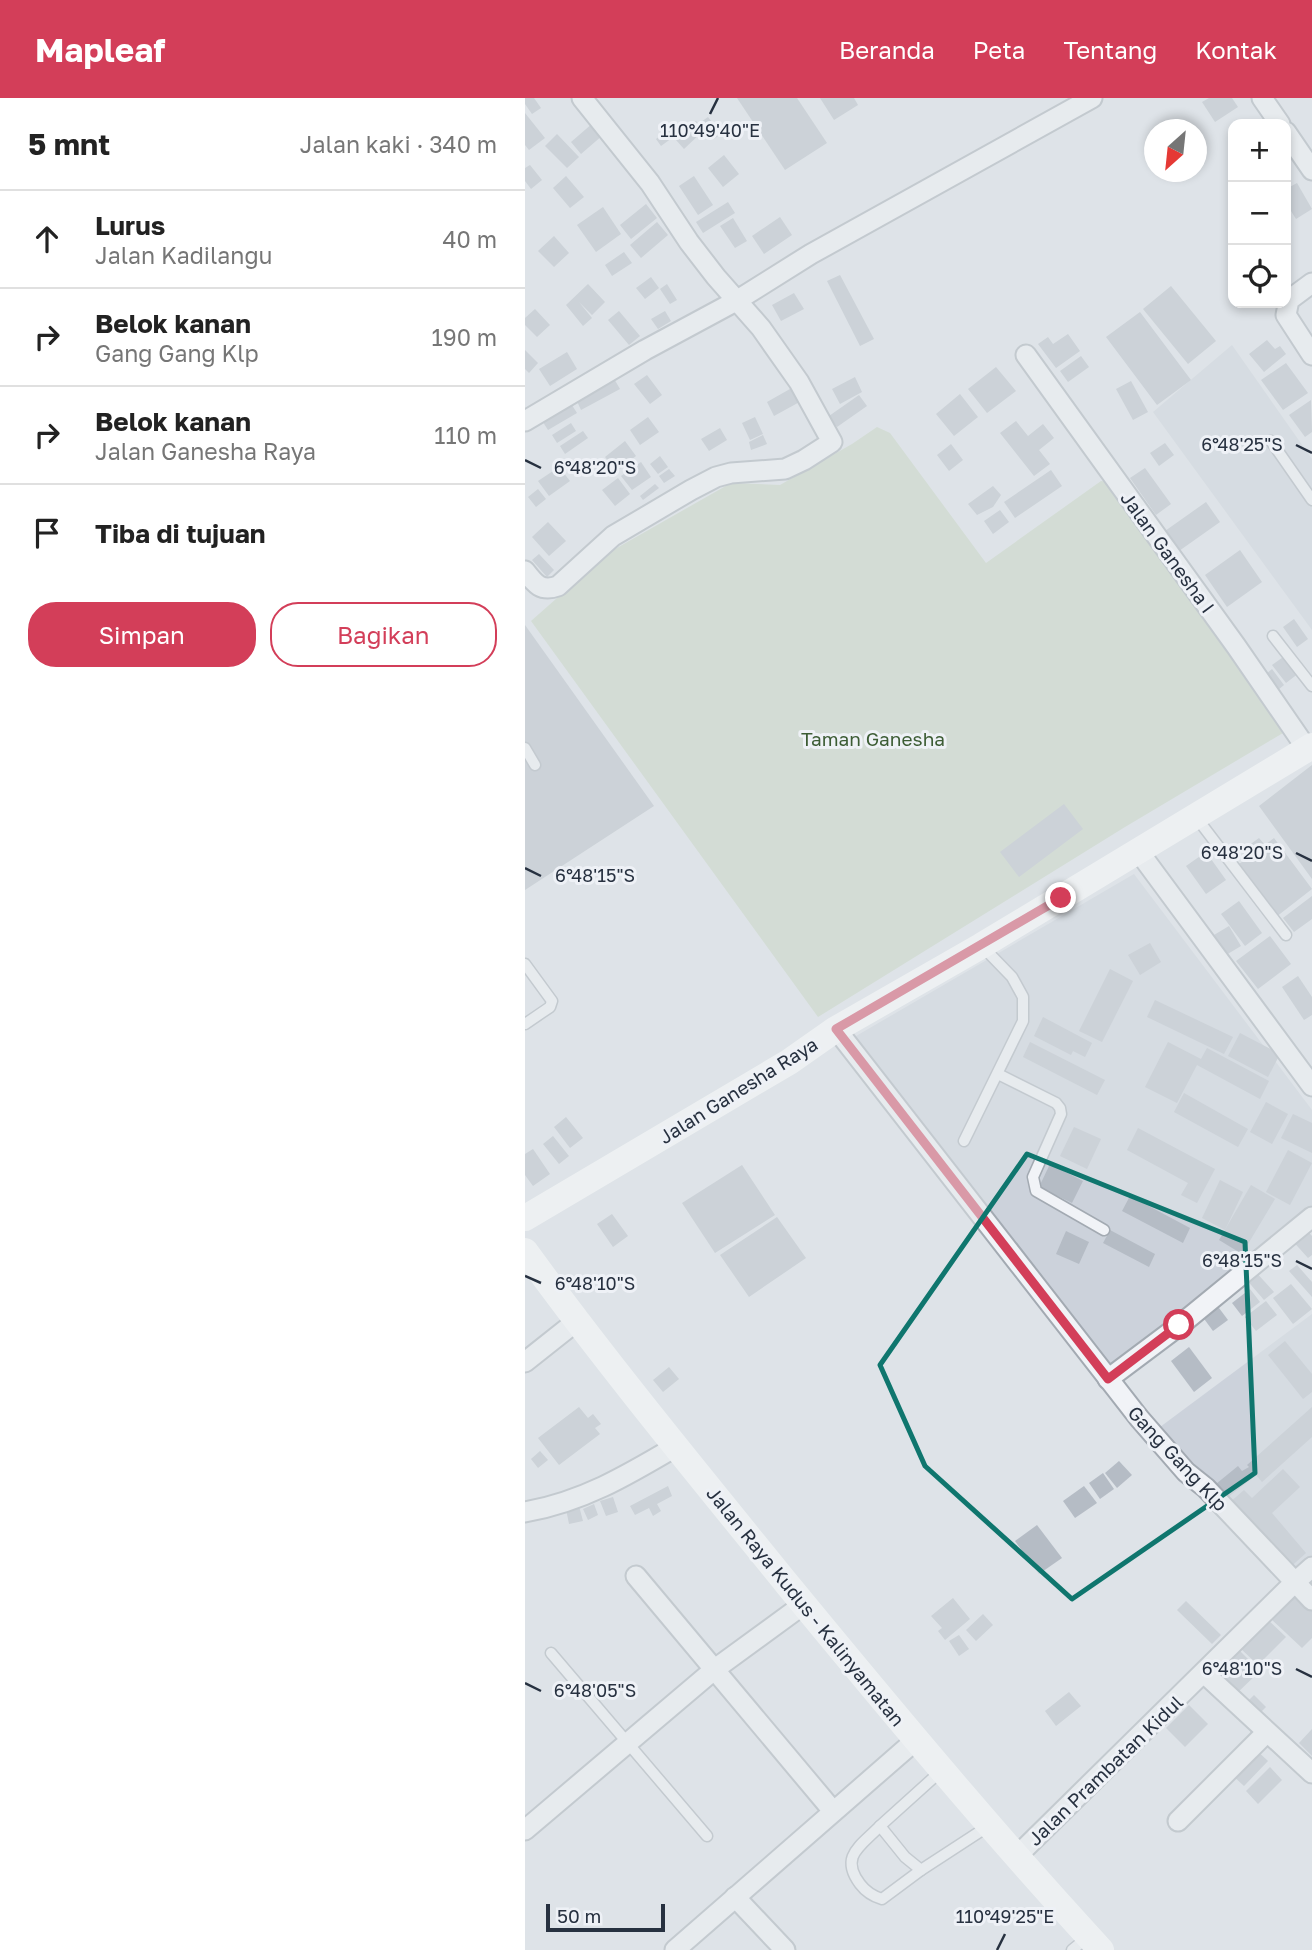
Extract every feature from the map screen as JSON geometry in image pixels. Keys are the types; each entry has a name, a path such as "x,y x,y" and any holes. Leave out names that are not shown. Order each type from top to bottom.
{"street":[{"path":"525,571 540,587 548,590 558,586 613,536 691,490 724,475 785,469 832,442 793,374 761,328 689,242 650,183 582,98"},
{"path":"525,421 645,350 736,301 811,254 1092,98"},
{"path":"1262,98 1277,119"},
{"path":"1291,139 1312,170"},
{"path":"1312,282 1289,300 1286,315 1312,355"},
{"name":"Jalan Ganesha I","path":"1026,355 1310,748"},
{"name":"Jalan Ganesha Raya","path":"525,1218 789,1062 836,1029 981,946 1310,748"},
{"path":"1139,852 1312,1086"},
{"name":"Gang Gang Klp","path":"836,1029 1108,1379 1186,1472 1202,1484 1312,1600"},
{"path":"1108,1379 1312,1217"},
{"name":"Jalan Raya Kudus - Kalinyamatan","path":"528,1261 578,1320 675,1447 941,1771 1017,1855 1087,1945"},
{"path":"525,1362 578,1320"},
{"path":"525,1512 556,1507 613,1483 675,1447"},
{"name":"Jalan Prambatan Kidul","path":"1017,1855 1312,1567"},
{"path":"636,1576 833,1811"},
{"path":"525,1830 715,1669 804,1604"},
{"path":"1204,1673 1312,1773"},
{"path":"1178,1821 1266,1732"},
{"path":"675,1950 917,1739"},
{"path":"736,1897 785,1950"}],"lane":[{"path":"1271,441 1312,500"},
{"path":"1273,636 1312,686"},
{"path":"525,748 535,765"},
{"path":"1196,816 1286,935"},
{"path":"964,1141 1023,1021 1023,997 1012,976 981,946"},
{"path":"525,964 552,1001 550,1007 525,1024"},
{"path":"998,1074 1060,1108 1061,1114 1033,1177 1036,1191 1049,1201 1104,1230"},
{"path":"551,1653 707,1836"},
{"path":"941,1771 852,1855 851,1872 865,1891 883,1899 921,1870 991,1825"},
{"path":"880,1826 905,1857 921,1870"}],"highlighted area":[{"path":"1027,1154 1245,1242 1255,1473 1072,1599 925,1466 880,1365"}],"shaded area":[{"path":"1232,345 1312,459 1312,630 1153,412"},
{"path":"1134,874 1312,1110 1312,1205 1109,1375 851,1039"},
{"path":"1312,1314 1312,1555 1287,1573 1156,1430"}],"green space":[{"name":"Taman Ganesha","path":"877,427 890,433 986,563 1101,481 1109,482 1288,730 1125,827 818,1017 531,621 608,553 731,483 780,485"}],"building":[{"path":"525,98 534,98 541,108 532,114 525,104"},
{"path":"737,98 797,98 827,143 785,170"},
{"path":"820,98 854,98 858,105 834,120"},
{"path":"1209,98 1232,98 1238,107 1215,122 1202,102"},
{"path":"525,113 545,138 529,150 525,145"},
{"path":"708,117 721,134 714,139 701,122"},
{"path":"696,121 704,130 684,149 676,140"},
{"path":"593,123 603,135 581,154 571,142"},
{"path":"678,123 683,130 661,146 656,139"},
{"path":"557,134 579,157 567,168 545,146"},
{"path":"724,155 739,174 723,187 708,168"},
{"path":"530,165 542,180 531,189 525,181 525,168"},
{"path":"566,176 584,197 570,208 553,188"},
{"path":"694,176 713,205 698,215 679,186"},
{"path":"1297,183 1312,209 1296,219 1291,211 1291,186"},
{"path":"728,202 735,213 703,233 696,222"},
{"path":"646,204 657,218 631,239 620,225"},
{"path":"603,207 621,234 596,252 577,225"},
{"path":"780,217 792,235 764,254 752,236"},
{"path":"733,218 747,241 735,248 720,226"},
{"path":"657,222 668,235 641,258 630,245"},
{"path":"554,236 569,253 554,267 538,251"},
{"path":"624,252 632,263 612,276 605,265"},
{"path":"840,275 874,339 860,346 827,281"},
{"path":"651,277 659,288 645,299 636,288"},
{"path":"588,284 605,302 592,315 579,302 592,318 583,326 566,305"},
{"path":"667,284 677,300 670,304 660,289"},
{"path":"1171,286 1216,341 1188,364 1143,309"},
{"path":"794,293 804,309 781,321 772,305"},
{"path":"535,309 550,325 537,337 525,325 525,318"},
{"path":"619,311 640,336 629,345 608,320"},
{"path":"665,311 671,321 658,329 651,319"},
{"path":"1140,312 1191,380 1157,405 1106,337"},
{"path":"1068,334 1080,351 1056,368 1038,344 1048,337 1053,344"},
{"path":"1267,340 1275,349 1280,346 1286,354 1264,372 1249,354"},
{"path":"525,350 538,363 529,373 525,369"},
{"path":"567,352 577,369 550,386 539,369"},
{"path":"1081,356 1089,367 1068,382 1060,371"},
{"path":"1286,363 1308,393 1283,410 1261,380"},
{"path":"996,367 1016,391 987,413 968,389"},
{"path":"647,375 662,395 650,404 634,384"},
{"path":"613,377 620,389 581,410 575,397"},
{"path":"855,377 862,392 840,404 832,389"},
{"path":"1131,381 1148,412 1133,420 1116,389"},
{"path":"797,385 805,399 774,416 767,402"},
{"path":"960,394 978,417 954,436 936,414"},
{"path":"859,395 867,406 837,427 829,416"},
{"path":"1311,400 1312,432 1305,437 1289,415"},
{"path":"570,402 577,413 548,430 541,419"},
{"path":"648,417 659,432 640,445 630,430"},
{"path":"755,417 763,434 750,440 742,423"},
{"path":"1016,421 1028,436 1043,424 1054,438 1039,450 1050,464 1034,476 1000,433"},
{"path":"571,423 576,431 557,443 552,435"},
{"path":"720,428 727,440 709,451 701,439"},
{"path":"583,431 588,438 565,454 560,446"},
{"path":"763,435 767,444 751,450 749,442"},
{"path":"625,441 636,456 617,471 605,457"},
{"path":"1165,443 1174,455 1159,466 1150,453"},
{"path":"951,444 963,460 949,471 937,455"},
{"path":"660,456 668,467 658,474 650,464"},
{"path":"641,462 651,477 632,490 621,476"},
{"path":"559,467 570,481 549,496 538,481"},
{"path":"1145,468 1171,504 1156,515 1130,478"},
{"path":"669,469 675,476 664,483 659,476"},
{"path":"1051,470 1062,486 1015,518 1004,502"},
{"path":"618,478 630,494 615,506 602,490"},
{"path":"655,484 659,488 643,500 640,496"},
{"path":"993,486 1001,495 993,507 977,515 968,504"},
{"path":"538,489 546,499 536,507 528,497"},
{"path":"1206,502 1220,522 1179,551 1165,531"},
{"path":"1000,510 1009,522 993,534 984,521"},
{"path":"548,522 566,541 549,556 532,537"},
{"path":"1240,550 1262,582 1227,607 1205,575"},
{"path":"539,554 554,570 547,577 532,560"},
{"path":"1294,619 1308,639 1297,647 1283,627"},
{"path":"525,625 654,806 525,890"},
{"path":"1286,655 1299,673 1286,683 1272,665"},
{"path":"1272,669 1284,685 1278,690 1266,674"},
{"path":"1312,765 1312,879 1259,806"},
{"path":"1064,804 1083,829 1019,877 1000,852"},
{"path":"1259,838 1265,845 1274,838 1312,889 1276,917 1237,865 1247,859 1241,851"},
{"path":"1206,852 1226,880 1206,894 1186,866"},
{"path":"1312,896 1312,919 1294,932 1283,918"},
{"path":"1239,901 1262,933 1245,946 1221,914"},
{"path":"1229,926 1241,946 1226,955 1214,935"},
{"path":"1270,936 1291,964 1258,989 1236,961"},
{"path":"1150,943 1161,962 1140,975 1128,955"},
{"path":"1110,969 1133,981 1102,1042 1079,1031"},
{"path":"1298,976 1312,997 1312,1015 1304,1020 1282,987"},
{"path":"1155,1000 1233,1037 1224,1054 1147,1017"},
{"path":"1043,1017 1092,1043 1085,1057 1073,1051 1071,1055 1034,1036"},
{"path":"1240,1033 1280,1054 1268,1077 1228,1056"},
{"path":"1030,1042 1105,1080 1097,1095 1023,1057"},
{"path":"1168,1042 1201,1059 1207,1048 1269,1081 1260,1099 1197,1065 1177,1103 1145,1087"},
{"path":"1184,1093 1248,1129 1238,1147 1174,1112"},
{"path":"1266,1102 1288,1114 1272,1144 1250,1132"},
{"path":"1293,1114 1312,1123 1312,1153 1281,1138"},
{"path":"566,1117 583,1138 570,1148 554,1127"},
{"path":"1074,1127 1101,1139 1087,1169 1060,1156"},
{"path":"1138,1128 1215,1169 1197,1203 1181,1195 1188,1183 1127,1150"},
{"path":"553,1136 569,1156 559,1164 543,1144"},
{"path":"533,1149 550,1174 533,1186 525,1175 525,1154"},
{"path":"1288,1150 1312,1163 1290,1205 1266,1192"},
{"path":"1050,1164 1083,1181 1072,1203 1039,1187"},
{"path":"742,1165 775,1215 715,1253 682,1203"},
{"path":"1220,1180 1243,1192 1225,1230 1202,1218"},
{"path":"1251,1185 1275,1199 1242,1254 1219,1240"},
{"path":"1130,1196 1190,1228 1183,1243 1122,1211"},
{"path":"612,1214 628,1236 613,1247 597,1224"},
{"path":"777,1217 806,1258 749,1297 720,1255"},
{"path":"1303,1226 1312,1236 1312,1255 1308,1258 1290,1238"},
{"path":"1110,1230 1155,1254 1149,1267 1103,1243"},
{"path":"1066,1231 1089,1242 1079,1264 1056,1254"},
{"path":"1297,1265 1312,1282 1312,1297 1289,1271"},
{"path":"1254,1270 1274,1292 1264,1300 1245,1278"},
{"path":"1291,1284 1312,1309 1293,1324 1273,1298"},
{"path":"1250,1289 1260,1302 1242,1316 1232,1303"},
{"path":"1213,1300 1228,1320 1213,1331 1199,1312"},
{"path":"1266,1301 1277,1315 1256,1331 1245,1317"},
{"path":"1285,1341 1312,1374 1312,1392 1303,1399 1268,1355"},
{"path":"1189,1347 1212,1378 1194,1392 1171,1361"},
{"path":"669,1367 679,1379 663,1392 653,1380"},
{"path":"579,1407 588,1418 593,1414 601,1424 595,1428 600,1434 559,1465 538,1438"},
{"path":"1312,1407 1312,1437 1262,1482 1256,1475 1222,1502 1211,1488 1238,1466 1242,1471 1249,1467 1247,1465"},
{"path":"540,1451 548,1460 538,1468 531,1459"},
{"path":"1119,1461 1132,1475 1117,1488 1105,1473"},
{"path":"1283,1469 1300,1487 1272,1513 1306,1553 1286,1571 1228,1504 1244,1490 1252,1498"},
{"path":"1103,1473 1114,1489 1100,1499 1089,1483"},
{"path":"668,1486 672,1496 657,1504 661,1511 653,1516 649,1508 635,1515 630,1506"},
{"path":"1084,1486 1097,1503 1075,1518 1063,1501"},
{"path":"613,1497 618,1512 606,1516 600,1501"},
{"path":"594,1504 598,1515 588,1520 583,1509"},
{"path":"579,1506 583,1521 569,1524 566,1509"},
{"path":"1037,1525 1062,1558 1039,1574 1015,1541"},
{"path":"1296,1590 1312,1606 1312,1638 1302,1648 1270,1618"},
{"path":"953,1598 970,1619 945,1640 938,1631 942,1628 931,1616"},
{"path":"1186,1601 1221,1635 1212,1644 1177,1610"},
{"path":"983,1614 993,1625 976,1641 966,1630"},
{"path":"1267,1619 1286,1637 1258,1665 1239,1647"},
{"path":"959,1635 969,1649 959,1656 949,1641"},
{"path":"1237,1648 1260,1671 1235,1695 1212,1672"},
{"path":"1069,1692 1081,1706 1056,1726 1045,1711"},
{"path":"1254,1695 1266,1707 1255,1718 1243,1706"},
{"path":"1189,1705 1208,1724 1185,1747 1166,1728"},
{"path":"1312,1729 1312,1756 1299,1743"},
{"path":"1254,1748 1268,1761 1244,1786 1230,1773"},
{"path":"1270,1767 1282,1780 1258,1804 1246,1791"}],"route":[{"path":"1061,898 836,1029 1108,1379 1179,1325"}]}
